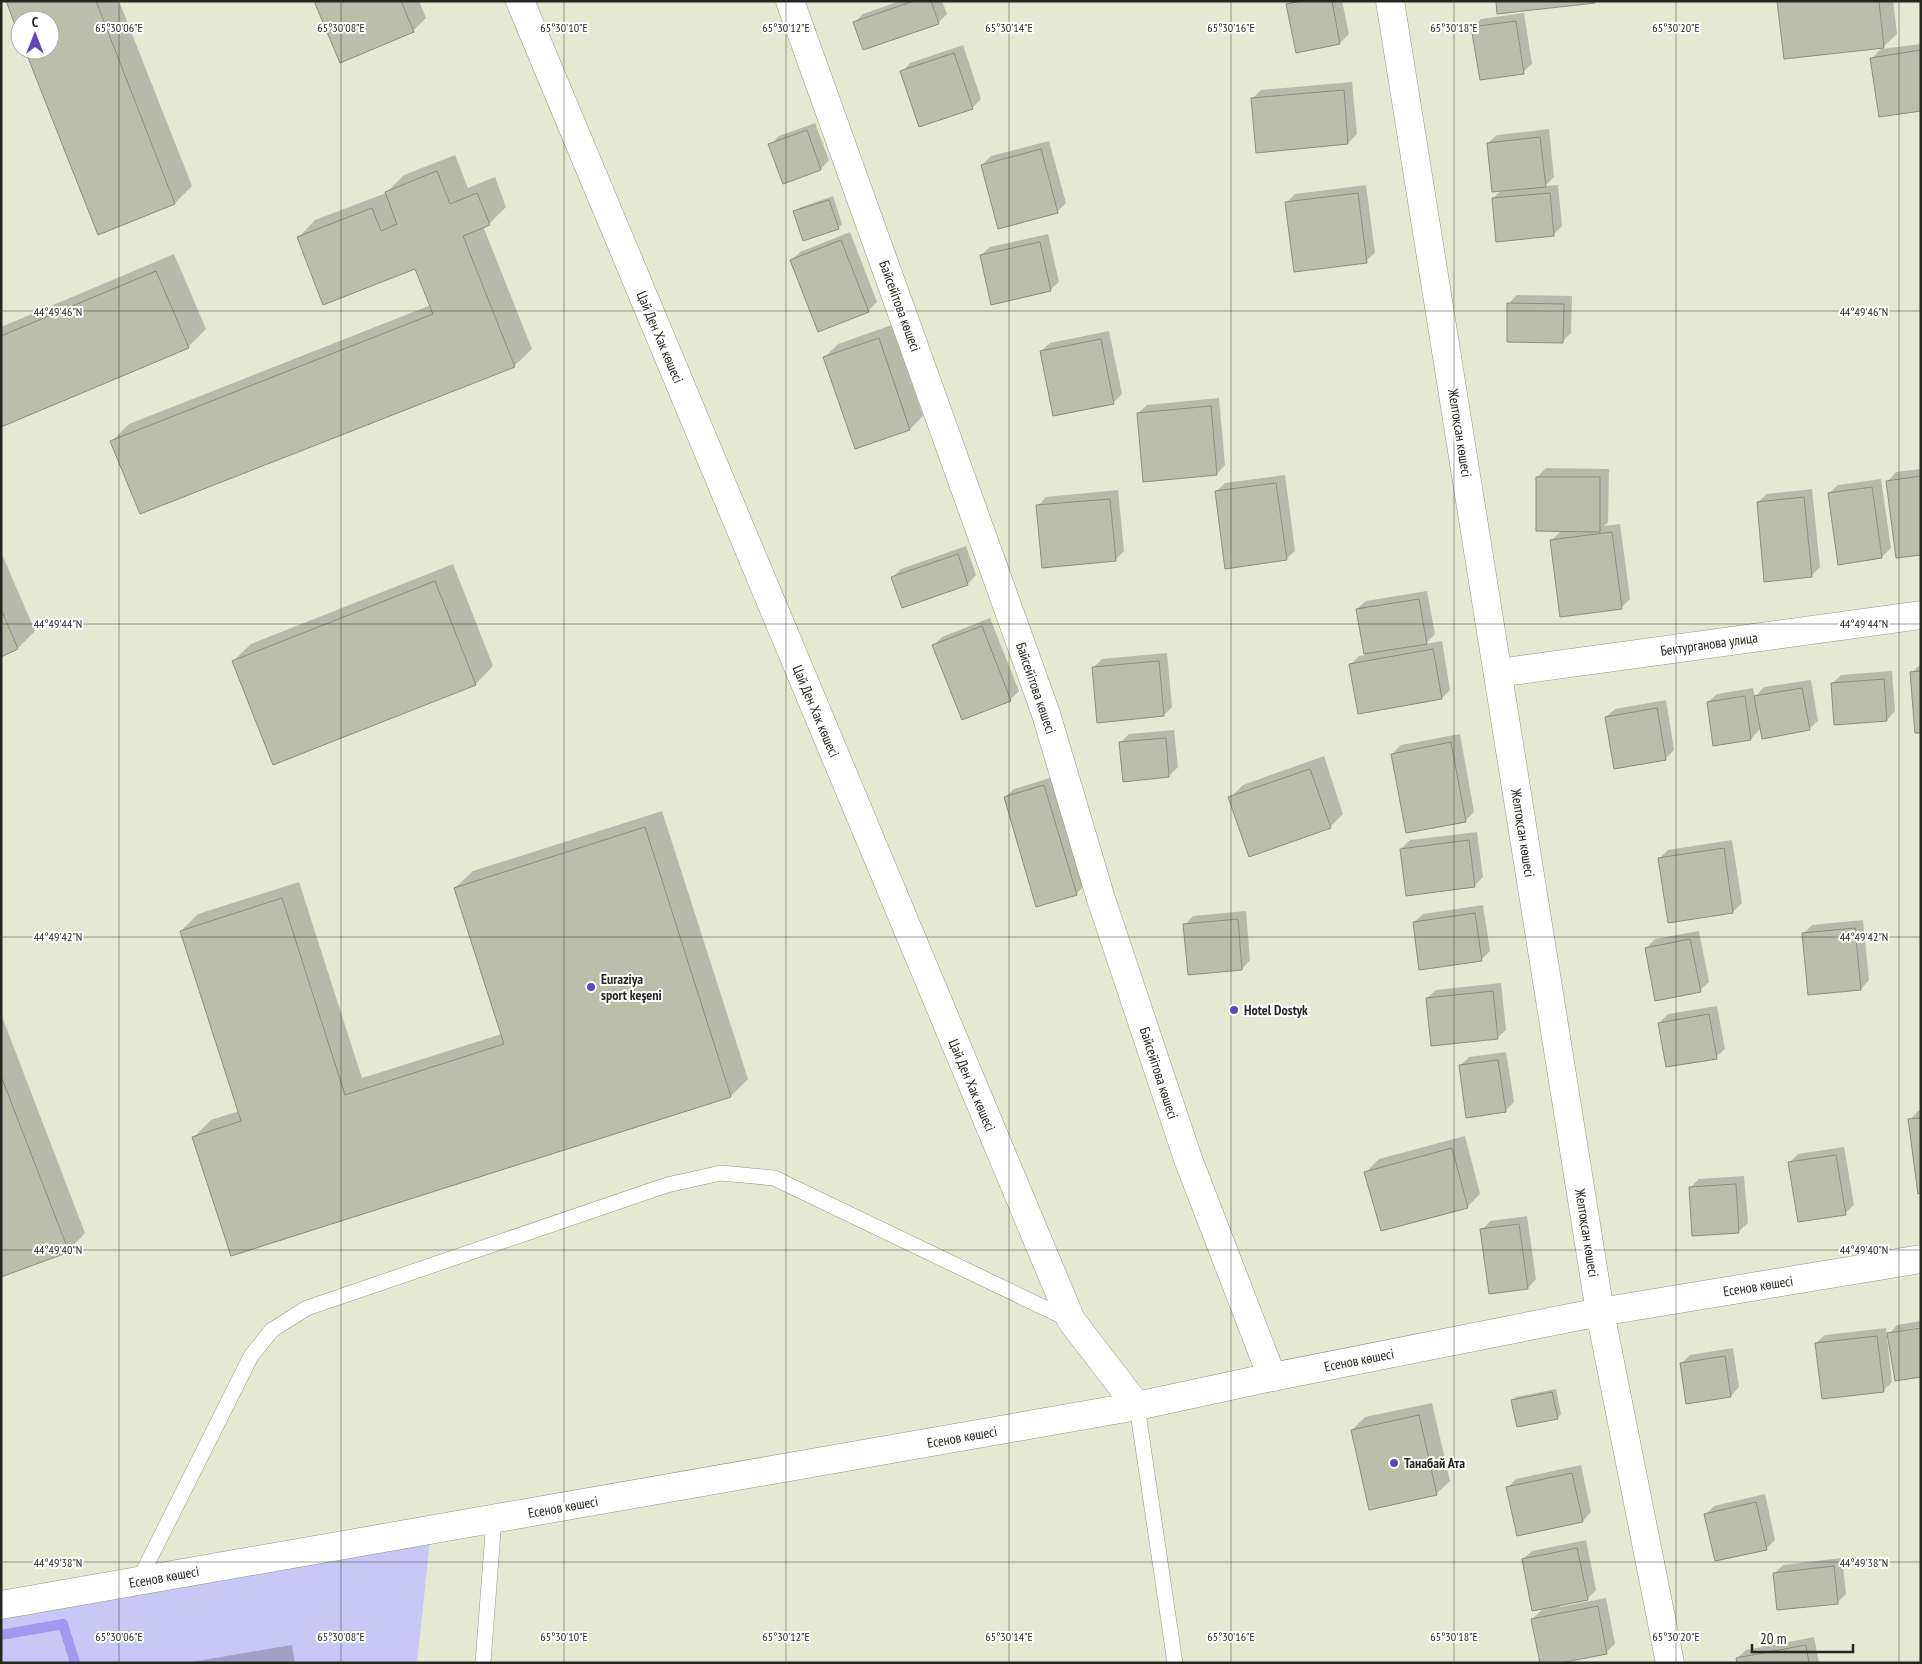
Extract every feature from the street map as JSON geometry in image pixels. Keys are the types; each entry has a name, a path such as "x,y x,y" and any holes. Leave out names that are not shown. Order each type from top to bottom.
{"street":[{"name":"Цай Ден Хак көшесі","path":"520,1 1070,1320 1137,1406"},
{"name":"Байсейітова көшесі","path":"790,1 1046,714 1101,899 1188,1159 1272,1377"},
{"name":"Желтоқсан көшесі","path":"1390,1 1600,1312 1670,1663"},
{"name":"Бектурганова улица","path":"1498,673 1921,615"},
{"name":"Есенов көшесі","path":"1,1605 1137,1406 1272,1377 1600,1312 1921,1259"}],"lane":[{"path":"138,1582 250,1356 272,1330 308,1308 667,1185 721,1173 774,1178 1070,1320"},
{"path":"1137,1406 1175,1663"},
{"path":"483,1663 494,1519"}],"shaded area":[{"path":"431,1531 417,1663 1,1663 1,1607"}],"building":[{"path":"6,1 96,1 175,204 98,235 29,60 60,60 60,10 10,10 10,12"},
{"path":"314,1 401,1 414,32 340,63"},
{"path":"914,1 931,1 939,24 863,50 853,22"},
{"path":"1303,1 1332,1 1340,44 1296,53 1286,4"},
{"path":"1496,1 1595,1 1595,3 1497,14"},
{"path":"1777,1 1879,1 1884,48 1784,59"},
{"path":"1516,21 1524,74 1480,80 1471,27"},
{"path":"1921,50 1921,111 1879,117 1870,58"},
{"path":"954,53 973,109 919,127 900,71"},
{"path":"1344,90 1348,144 1256,153 1251,98"},
{"path":"807,130 821,170 783,184 768,144"},
{"path":"1540,137 1546,187 1492,192 1487,143"},
{"path":"1041,149 1058,213 998,229 981,165"},
{"path":"437,171 450,204 477,193 490,225 463,236 515,367 140,514 110,441 433,314 415,269 323,305 297,237 372,208 381,231 397,224 385,192"},
{"path":"1358,193 1367,263 1294,272 1285,202"},
{"path":"1550,193 1554,236 1496,242 1492,198"},
{"path":"829,200 839,229 803,241 793,211"},
{"path":"841,240 869,312 818,332 790,260"},
{"path":"1040,242 1051,291 991,305 980,255"},
{"path":"156,271 189,348 1,427 1,336"},
{"path":"1507,303 1564,304 1563,343 1507,342"},
{"path":"879,338 910,430 855,449 823,357"},
{"path":"1101,339 1114,404 1053,416 1040,351"},
{"path":"1211,406 1217,475 1143,482 1137,413"},
{"path":"1921,476 1921,555 1896,558 1886,481"},
{"path":"1536,477 1600,477 1600,532 1536,531"},
{"path":"1276,483 1287,560 1225,569 1215,491"},
{"path":"1872,487 1882,558 1838,565 1828,493"},
{"path":"1804,497 1812,577 1764,582 1757,502"},
{"path":"1110,499 1116,561 1042,568 1036,505"},
{"path":"1612,532 1622,609 1560,617 1550,540"},
{"path":"958,554 968,585 902,608 891,577"},
{"path":"435,581 476,685 273,765 232,661"},
{"path":"1419,599 1427,644 1364,654 1356,609"},
{"path":"1,609 18,649 1,657"},
{"path":"982,626 1011,701 962,720 932,645"},
{"path":"1433,649 1442,699 1358,714 1349,664"},
{"path":"1159,661 1164,716 1097,723 1092,667"},
{"path":"1921,671 1921,733 1915,733 1910,672"},
{"path":"1884,679 1887,721 1834,725 1831,683"},
{"path":"1802,688 1810,730 1762,739 1754,696"},
{"path":"1745,696 1751,740 1713,746 1707,702"},
{"path":"1657,708 1666,760 1614,769 1605,717"},
{"path":"1166,738 1169,777 1123,782 1119,742"},
{"path":"1451,742 1466,822 1406,833 1391,754"},
{"path":"1310,769 1331,828 1249,857 1228,797"},
{"path":"1044,785 1077,895 1036,907 1004,797"},
{"name":"Euraziya sport keşeni","path":"645,827 731,1097 231,1256 192,1137 241,1121 180,931 282,898 345,1095 504,1044 454,888"},
{"path":"1469,840 1475,887 1406,896 1400,849"},
{"path":"1724,848 1733,913 1668,923 1658,858"},
{"path":"1475,913 1482,961 1419,970 1413,922"},
{"path":"1238,919 1242,970 1188,975 1183,924"},
{"path":"1855,928 1861,990 1808,995 1802,933"},
{"path":"1690,939 1701,992 1655,1001 1645,948"},
{"path":"1493,991 1498,1039 1431,1046 1426,998"},
{"path":"1709,1014 1717,1059 1666,1067 1658,1023"},
{"path":"1498,1060 1506,1112 1466,1118 1459,1065"},
{"path":"1,1076 69,1252 1,1277"},
{"path":"1921,1118 1921,1193 1918,1194 1908,1119"},
{"path":"1452,1148 1468,1208 1381,1231 1364,1172"},
{"path":"1836,1155 1846,1215 1798,1222 1788,1162"},
{"path":"1736,1184 1739,1233 1692,1236 1689,1187"},
{"path":"1519,1224 1528,1289 1489,1294 1480,1229"},
{"path":"1921,1328 1921,1377 1895,1381 1887,1333"},
{"path":"1877,1336 1884,1392 1822,1399 1815,1343"},
{"path":"1725,1356 1731,1397 1686,1404 1680,1363"},
{"path":"1552,1392 1558,1419 1517,1427 1511,1400"},
{"name":"Танабай Ата","path":"1419,1415 1437,1495 1369,1510 1351,1430"},
{"path":"1572,1473 1583,1522 1517,1536 1506,1487"},
{"path":"1756,1502 1767,1550 1715,1561 1704,1514"},
{"path":"1577,1548 1588,1600 1532,1611 1522,1559"},
{"path":"1834,1566 1838,1604 1777,1610 1773,1573"},
{"path":"1598,1606 1607,1654 1560,1663 1540,1663 1531,1619"},
{"path":"1806,1645 1809,1663 1737,1663 1736,1658"}],"waterway":[{"path":"1,1635 63,1624 75,1663"}],"place":[{"name":"Euraziya sport keşeni","path":"591,987"},
{"name":"Hotel Dostyk","path":"1234,1010"},
{"name":"Танабай Ата","path":"1394,1463"}]}
